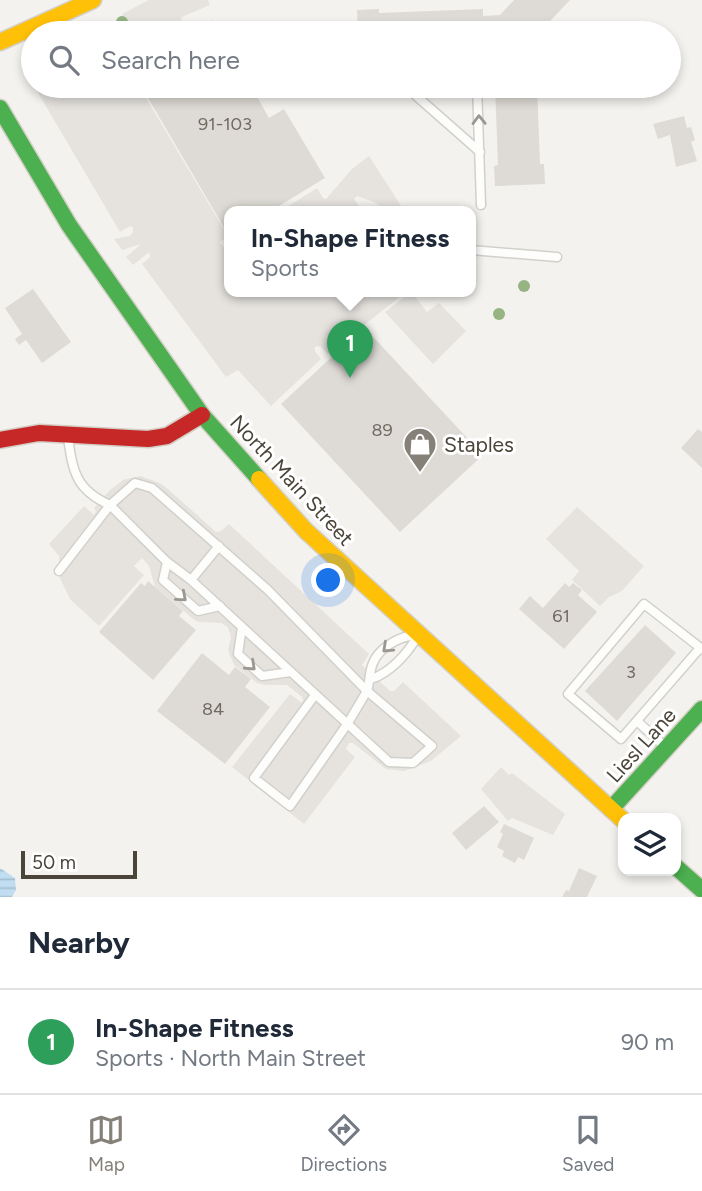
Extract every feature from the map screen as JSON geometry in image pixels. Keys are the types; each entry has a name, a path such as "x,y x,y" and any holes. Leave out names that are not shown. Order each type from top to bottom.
{"main road":[{"path":"46,21 93,0"},
{"path":"0,42 21,33"},
{"name":"North Main Street","path":"0,108 69,225 202,415 306,531 617,814"},
{"path":"0,440 39,433 148,439 167,436 202,415"},
{"name":"Liesl Lane","path":"617,814 666,748 702,709"},
{"path":"681,871 702,890"}],"lane":[{"path":"419,98 480,152"},
{"path":"478,98 481,205"},
{"path":"476,250 557,257"},
{"path":"58,571 110,505 135,483 152,488 268,590 367,691 432,746 413,763 389,762 220,606 167,562 110,505 92,497 74,471 67,434"},
{"path":"191,580 219,546"},
{"path":"167,562 163,580 198,611 220,606"},
{"path":"644,604 701,649 621,739 568,694 644,604"},
{"path":"242,627 238,654 262,676 291,672"},
{"path":"371,679 383,675 419,634"},
{"path":"315,695 254,778 290,806 348,723 367,691 373,664 385,648 398,638 419,634"},
{"path":"637,721 666,748"}],"shaded area":[{"path":"149,0 208,0 210,5 182,17 182,21 126,21 122,14"},
{"path":"41,98 146,98 224,229 224,239 220,242 224,247 224,297 400,297 363,326 360,324 328,354 320,346 315,347 321,359 271,406 238,370 226,377 142,264 150,254 133,265 126,257 141,244 122,250 114,239 130,236 133,227 120,232"},
{"path":"369,156 401,206 380,206 357,196 354,199 359,206 288,206 317,188 326,199 352,169"},
{"path":"404,297 415,297 427,312 439,303 466,331 433,364 385,312"},
{"path":"140,476 160,483 216,532 229,524 369,654 362,665 390,691 394,691 403,682 461,736 431,761 404,771 386,769 353,743 349,743 346,749 355,757 304,824 232,767 290,694 301,702 302,697 287,685 257,683 234,665 228,650 231,638 228,627 221,623 198,622 192,618 155,587 149,566 142,558 134,566 144,575 99,626 70,599 60,578 59,556 49,544 84,506 94,515 94,508 110,490 123,480"},
{"path":"577,507 644,566 622,591 609,597 600,606 572,580 579,571 546,539"},
{"path":"501,767 565,814 553,835 512,818 508,821 481,789"}],"water":[{"path":"0,868 15,878 16,890 12,897 0,897"}],"building":[{"path":"514,0 570,0 550,21 357,21 357,10 379,9 379,13 483,9 483,16 500,15"},
{"path":"148,98 258,98 269,118 284,109 325,178 279,206 224,206 224,227"},
{"path":"495,98 537,98 540,164 544,164 545,184 495,186 494,166 498,165"},
{"path":"684,116 687,128 691,127 695,140 691,142 697,161 676,167 670,135 658,139 653,124"},
{"path":"33,289 71,342 42,363 26,340 19,345 15,339 22,334 5,308"},
{"path":"364,327 483,455 400,532 281,404"},
{"path":"698,429 702,432 702,468 681,448"},
{"path":"148,581 183,611 179,616 196,630 153,680 99,632 141,583 145,586"},
{"path":"565,583 569,587 573,583 582,590 578,595 597,612 564,649 519,609 530,596 543,608"},
{"path":"645,625 676,653 617,721 585,691"},
{"path":"202,653 229,675 235,667 251,679 245,687 270,707 225,764 157,711"},
{"path":"484,806 499,822 466,850 452,833"},
{"path":"504,824 534,838 524,860 518,857 515,863 502,856 504,851 497,847"},
{"path":"579,868 597,876 587,897 562,897 566,890 569,891"}],"traffic: fast":[{"path":"0,108 69,225 202,415 259,479"},
{"path":"611,809 702,709"},
{"path":"681,871 702,890"}],"traffic: slow":[{"path":"46,21 93,0"},
{"path":"0,42 21,33"},
{"path":"259,479 306,531 618,815"}],"traffic: jam":[{"path":"0,440 39,433 148,439 167,436 202,415"}],"place":[{"name":"In-Shape Fitness","path":"350,378"},
{"name":"Staples","path":"420,474"}]}
